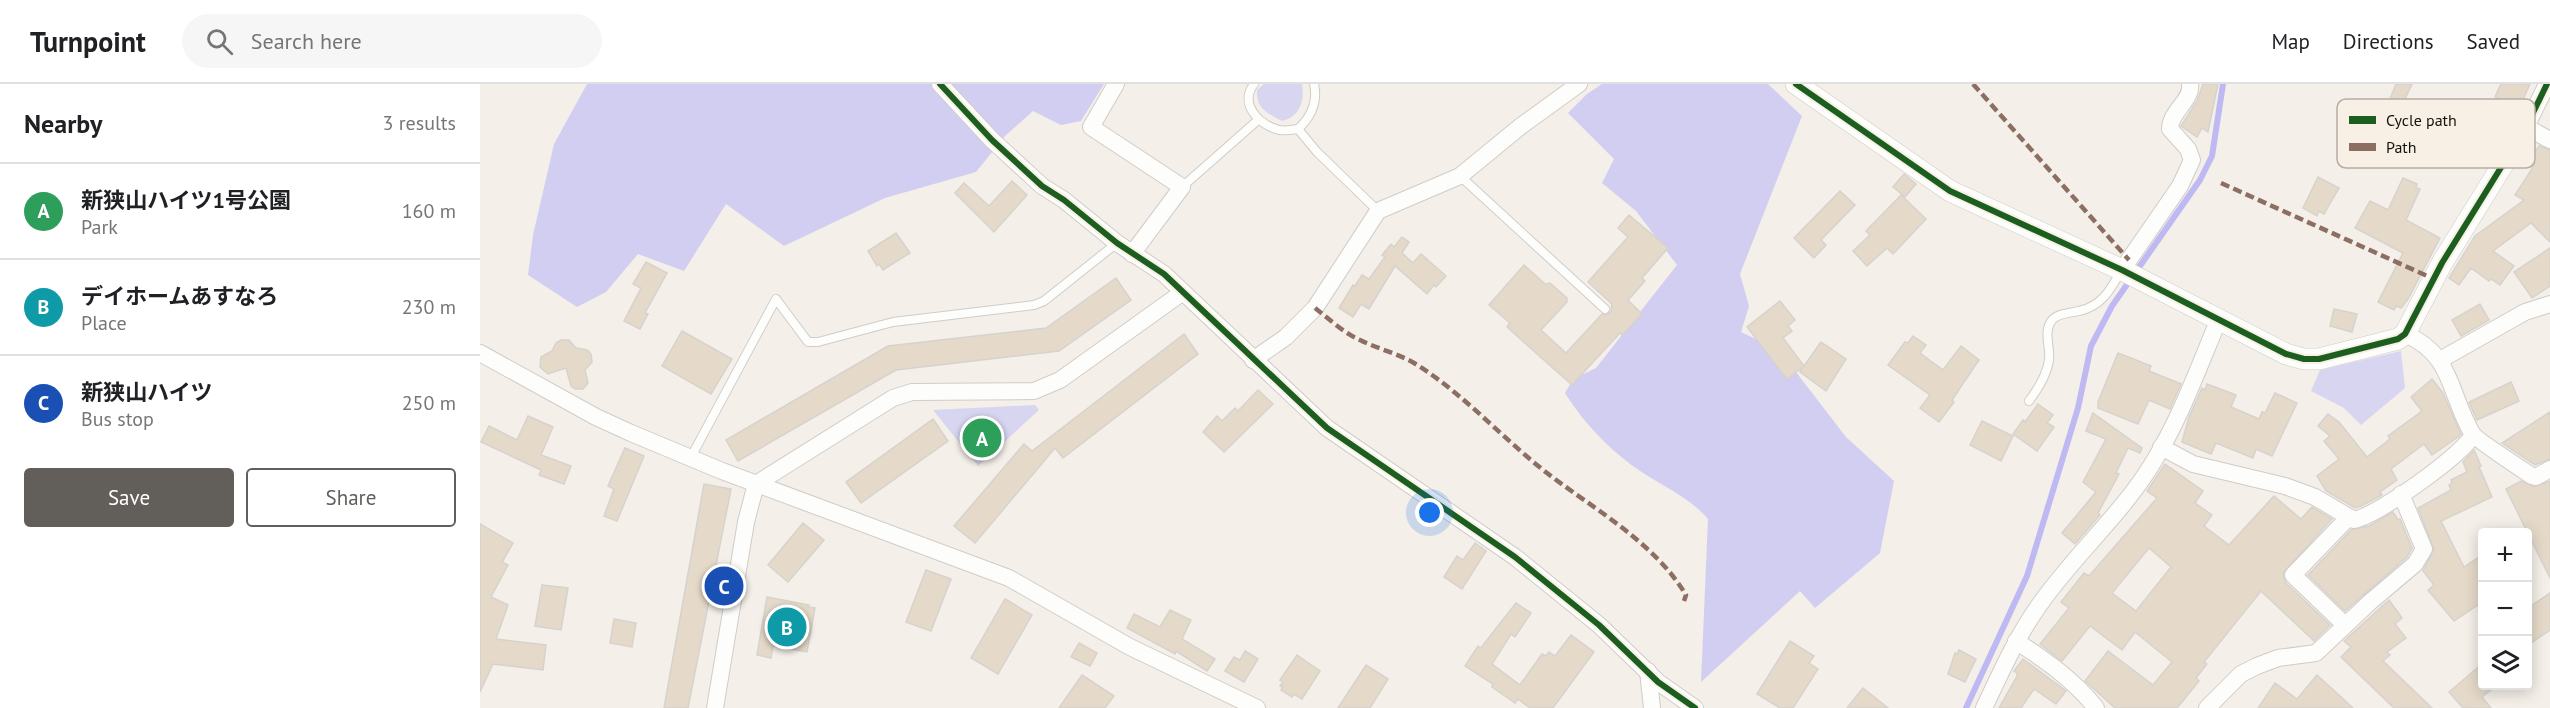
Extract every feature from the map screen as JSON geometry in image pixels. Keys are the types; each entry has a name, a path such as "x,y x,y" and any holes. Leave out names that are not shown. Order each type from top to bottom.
{"street":[{"path":"940,84 992,140 1042,186 1064,200 1132,254 1164,274 1327,428 1515,557 1599,625 1658,682 1695,708"},
{"path":"1116,84 1091,127 1182,187 1132,254"},
{"path":"1253,360 1286,337 1315,308 1378,211 1460,177 1521,126 1579,84"},
{"path":"1796,84 1950,191 2131,275 2286,354 2304,359 2319,359 2398,339 2405,334 2442,263 2501,168"},
{"path":"2131,275 2192,160 2188,149 2170,129 2172,116 2189,94 2190,84"},
{"path":"2535,109 2547,84"},
{"path":"2535,132 2550,141"},
{"path":"715,708 746,522 756,484 893,398 912,392 1034,390 1060,380 1183,292"},
{"path":"2440,360 2525,312 2550,303"},
{"path":"1984,708 2016,641 2042,602 2117,511 2154,461 2219,319"},
{"path":"2405,334 2429,346 2440,360 2473,435 2532,476 2536,477 2550,469"},
{"path":"480,353 605,421 756,484 1009,578 1130,647 1257,708"},
{"path":"2161,447 2193,464 2285,486 2315,497 2348,518 2359,519 2401,494 2453,457 2473,435"},
{"path":"2207,708 2241,674 2278,658 2316,653 2345,624 2415,564 2424,549 2401,494"},
{"path":"2345,624 2293,575 2348,518"},
{"path":"2016,641 2042,658 2070,681 2096,708"},
{"path":"1648,670 1652,708"}],"lane":[{"path":"1254,84 1248,98 1250,108 1258,120 1278,130 1298,129 1310,115 1316,95 1314,84"},
{"path":"1182,187 1258,120"},
{"path":"1298,129 1317,152 1378,211"},
{"path":"1460,177 1605,309"},
{"path":"691,457 776,299 808,342 818,342 893,322 1035,305 1044,301 1117,243"},
{"path":"2029,401 2045,376 2049,358 2047,342 2049,327 2053,320 2059,316 2083,311 2097,303 2131,275"}],"shaded area":[{"path":"587,84 1104,84 1081,121 1061,125 1033,111 1005,136 976,172 885,198 784,246 726,204 684,271 638,254 606,292 577,307 528,275 533,235 554,144"},
{"path":"1264,84 1302,84 1302,102 1297,112 1282,121 1263,110 1258,102 1257,90"},
{"path":"1602,84 1768,84 1802,116 1740,274 1749,306 1741,332 1779,350 1846,437 1894,481 1880,553 1815,608 1800,591 1701,682 1708,519 1687,500 1624,459 1591,428 1565,393 1573,379 1596,368 1677,265 1636,211 1602,183 1614,159 1568,113 1587,94"},
{"path":"2401,351 2405,388 2361,425 2344,408 2311,391 2320,370"},
{"path":"1035,405 1039,410 978,466 933,410"}],"building":[{"path":"2203,84 2218,84 2208,132 2202,128 2197,137 2181,126 2197,101"},
{"path":"2396,84 2412,84 2405,99 2390,99"},
{"path":"2501,84 2530,84 2523,99 2495,97"},
{"path":"2539,146 2550,150 2550,242 2531,223 2493,251 2514,266 2500,285 2491,279 2489,281 2471,268 2459,285 2449,278 2475,236 2524,200 2515,195 2532,168 2535,168 2535,152"},
{"path":"1904,174 1916,184 1905,197 1893,187"},
{"path":"2318,177 2339,188 2324,214 2319,211 2317,216 2303,208"},
{"path":"2403,178 2417,184 2416,188 2420,189 2406,220 2440,238 2408,299 2401,308 2396,306 2394,310 2378,302 2403,253 2355,228 2370,201 2388,210"},
{"path":"1012,181 1027,195 994,232 955,193 964,183 989,206"},
{"path":"1840,191 1855,205 1821,240 1826,245 1814,258 1794,238"},
{"path":"1901,195 1926,219 1893,254 1887,248 1867,266 1853,251 1870,235 1866,231"},
{"path":"1629,215 1668,248 1642,278 1645,281 1628,300 1642,314 1622,335 1620,333 1572,385 1507,327 1510,323 1489,305 1524,265 1545,284 1550,283 1567,298 1567,302 1541,330 1566,353 1602,314 1607,315 1611,311 1612,304 1588,282 1628,237 1618,228"},
{"path":"896,233 910,253 883,270 879,264 877,266 868,251"},
{"path":"1402,237 1409,242 1402,253 1413,263 1421,254 1446,276 1427,294 1395,266 1369,309 1361,304 1353,317 1339,308 1353,285 1355,286 1362,275 1369,279 1385,257 1382,255 1391,244 1394,247"},
{"path":"2550,248 2550,286 2532,298 2514,272"},
{"path":"646,262 667,273 645,313 648,314 640,329 624,321 641,288 633,284"},
{"path":"1116,278 1131,300 1059,351 896,370 738,461 726,440 888,346 1046,328"},
{"path":"1780,301 1795,320 1788,326 1792,331 1783,338 1804,366 1821,342 1846,359 1826,391 1800,372 1803,367 1787,379 1747,327"},
{"path":"2480,304 2489,320 2461,336 2452,320"},
{"path":"2334,309 2357,314 2352,332 2330,326"},
{"path":"682,331 732,359 711,394 662,366"},
{"path":"1184,334 1198,354 1063,458 1055,448 975,543 954,526 1024,444 1032,451"},
{"path":"1913,336 1926,345 1920,353 1943,370 1961,346 1979,360 1939,422 1920,408 1930,395 1888,365 1905,342 1908,343"},
{"path":"569,340 576,348 587,350 591,354 592,362 585,370 588,383 583,389 575,389 571,386 566,368 548,374 540,367 541,357 552,351 556,343"},
{"path":"2118,353 2151,366 2149,371 2181,384 2170,409 2149,400 2138,424 2098,408 2098,402"},
{"path":"2432,379 2443,393 2461,434 2432,455 2424,444 2391,469 2397,480 2380,492 2382,495 2361,506 2355,508 2326,491 2317,476 2339,459 2324,441 2330,436 2318,426 2328,414 2339,422 2367,457 2390,439 2388,436 2422,411 2411,397"},
{"path":"2511,382 2519,401 2477,420 2469,402"},
{"path":"2207,384 2236,395 2231,407 2259,419 2262,412 2265,413 2275,393 2297,403 2272,456 2256,449 2253,458 2216,443 2211,454 2182,442 2189,417 2202,388 2205,390"},
{"path":"1258,390 1273,404 1224,452 1203,432 1217,416 1222,421 1235,408 1238,411"},
{"path":"2038,404 2053,415 2047,423 2054,427 2037,451 2013,434"},
{"path":"2550,412 2550,459 2535,465 2502,443"},
{"path":"2093,413 2142,448 2140,453 2128,448 2116,473 2119,474 2098,513 2100,515 2075,544 2062,533 2096,492 2083,482 2106,439 2086,431"},
{"path":"528,416 553,427 541,455 571,466 564,484 539,475 541,470 481,442 489,426 517,440"},
{"path":"933,419 948,441 861,503 846,482"},
{"path":"1982,421 2013,436 2001,461 1970,445"},
{"path":"625,448 644,456 617,521 604,516 614,489 608,486"},
{"path":"2474,450 2492,497 2441,521 2464,567 2478,558 2478,605 2454,621 2428,590 2434,585 2423,571 2434,549 2418,508 2451,490 2449,485 2452,483 2451,480 2467,472 2463,462"},
{"path":"2165,464 2203,491 2195,503 2212,515 2204,526 2229,545 2274,496 2301,519 2312,507 2332,519 2283,573 2286,583 2330,625 2314,641 2261,591 2204,662 2207,664 2196,678 2199,681 2177,708 2115,708 2085,681 2108,651 2153,685 2172,662 2135,632 2122,650 2090,626 2062,661 2040,644 2069,608 2061,602 2084,573 2089,576 2157,498 2147,491","holes":["2149,548 2171,567 2136,611 2112,593"]},
{"path":"2521,481 2534,487 2550,481 2550,578 2532,542 2532,528 2525,528 2506,489"},
{"path":"704,484 731,489 688,708 664,708"},
{"path":"2393,512 2398,520 2400,519 2412,548 2407,557 2345,611 2308,575 2351,530 2369,526"},
{"path":"803,523 824,540 788,582 768,565"},
{"path":"480,524 513,543 502,562 508,565 491,597 508,605 496,639 546,645 543,670 493,664 480,692"},
{"path":"1475,543 1486,551 1462,589 1444,577 1457,556 1463,560"},
{"path":"926,570 951,579 931,631 906,622"},
{"path":"542,585 568,588 561,630 535,626"},
{"path":"2550,593 2550,630 2532,642 2532,636 2532,605"},
{"path":"767,597 815,608 807,652 773,646 771,658 757,655"},
{"path":"1005,599 1032,615 998,674 971,658"},
{"path":"2389,600 2402,618 2395,624 2406,638 2387,652 2390,655 2383,661 2432,708 2394,708 2341,657 2351,647 2344,641"},
{"path":"1516,603 1531,613 1515,637 1511,634 1492,664 1520,685 1542,654 1546,656 1549,652 1555,656 1571,635 1594,652 1553,708 1530,708 1518,699 1515,703 1492,687 1493,684 1465,666 1478,646 1481,648"},
{"path":"1170,610 1191,620 1182,639 1215,659 1207,671 1176,651 1175,654 1127,628 1134,614 1160,627"},
{"path":"614,619 636,623 632,647 610,643"},
{"path":"1790,641 1814,656 1809,663 1818,669 1793,708 1780,708 1757,694"},
{"path":"1079,643 1097,653 1090,666 1071,657"},
{"path":"1959,650 1976,659 1965,682 1948,674 1955,653 1957,654"},
{"path":"1245,651 1258,659 1244,682 1225,671 1234,657 1240,660"},
{"path":"1297,655 1320,671 1302,699 1294,694 1292,697 1281,690 1283,687 1280,686 1283,682 1280,680"},
{"path":"2023,659 2066,691 2056,704 2034,689 2021,708 1999,708 2017,676 2014,671"},
{"path":"1366,665 1388,679 1370,708 1338,708"},
{"path":"2478,667 2478,690 2491,690 2482,697 2491,708 2463,708 2449,692"},
{"path":"1082,675 1114,696 1105,708 1059,708"},
{"path":"2317,675 2353,708 2258,708 2275,683 2297,699"},
{"path":"1863,688 1888,708 1847,708"}],"waterway":[{"path":"1966,708 2027,576 2078,408 2091,346 2112,306 2200,180 2212,156 2223,84"}],"marked path":[{"path":"1973,84 2129,260"},
{"path":"2221,183 2434,279"},
{"path":"1315,308 1348,334 1414,363 1449,388 1547,473 1641,543 1673,576 1686,595 1684,601"}],"cycle path":[{"path":"940,84 992,140 1042,186 1064,200 1117,243 1164,274 1327,428 1515,557 1599,625 1658,682 1695,708"},
{"path":"1796,84 1950,191 2122,270 2286,354 2304,359 2319,359 2398,339 2405,334 2442,263 2501,168"},
{"path":"2535,109 2547,84"}],"place":[{"name":"新狭山ハイツ1号公園","path":"982,438"},
{"name":"新狭山ハイツ","path":"724,586"},
{"name":"デイホームあすなろ","path":"787,627"}]}
